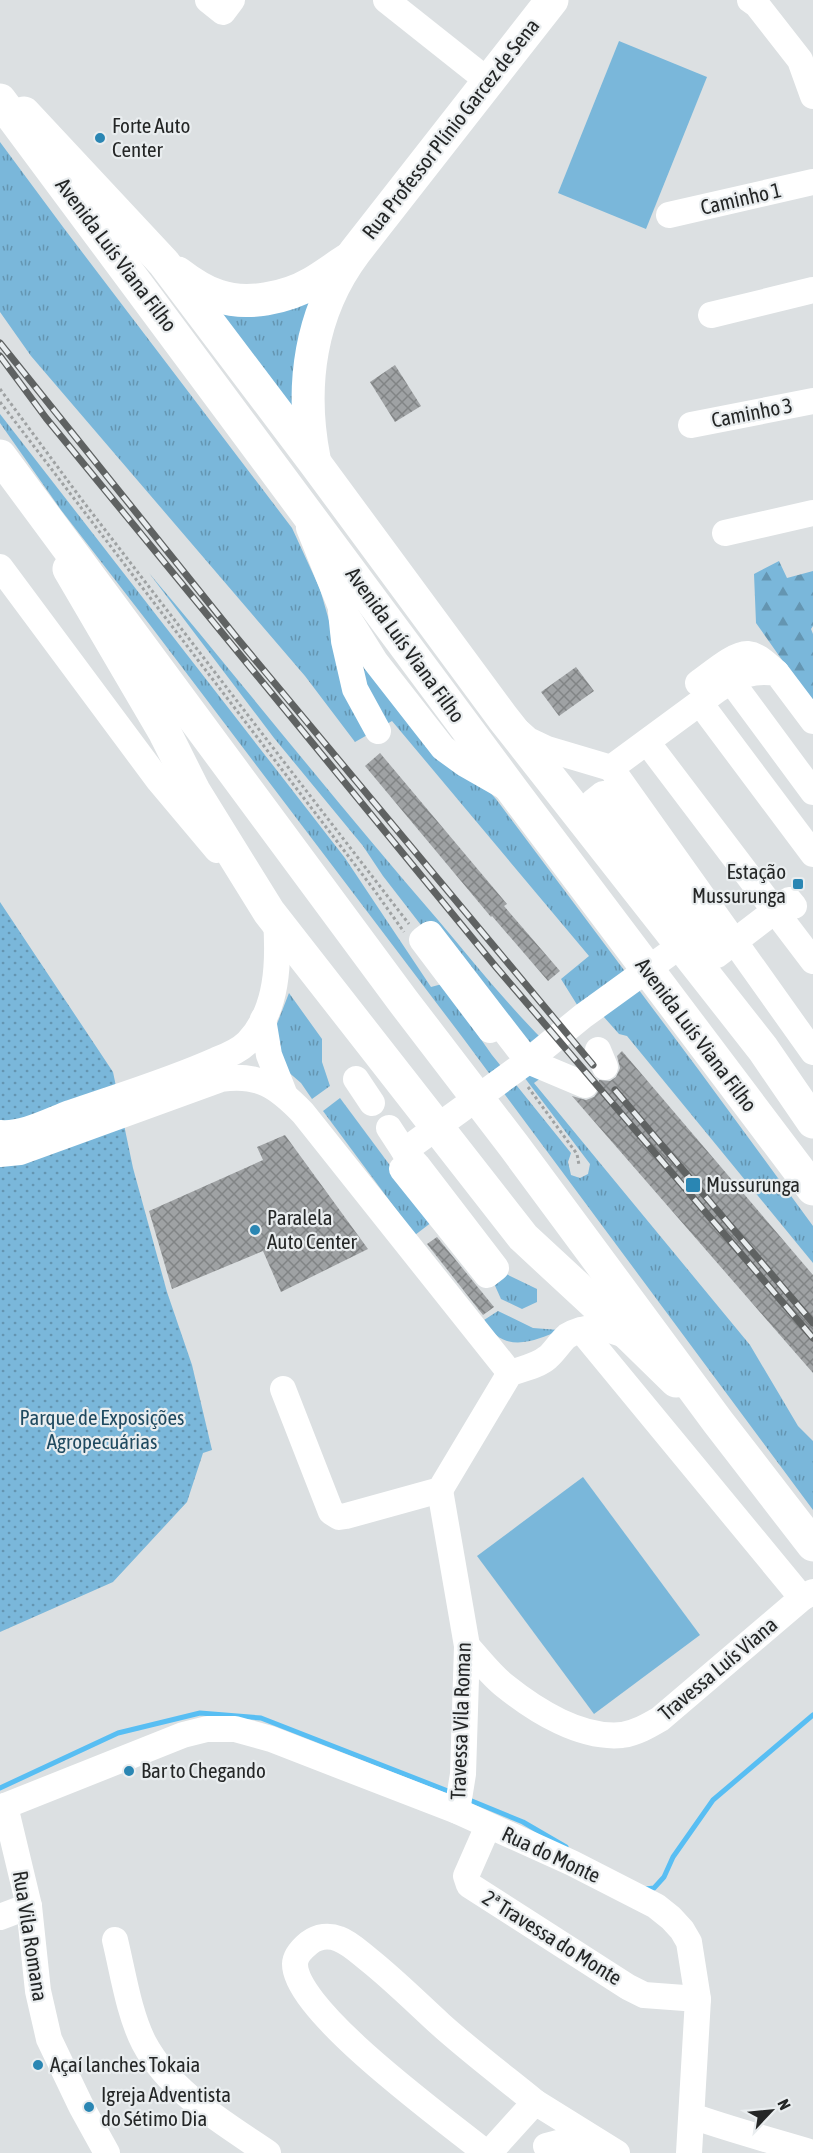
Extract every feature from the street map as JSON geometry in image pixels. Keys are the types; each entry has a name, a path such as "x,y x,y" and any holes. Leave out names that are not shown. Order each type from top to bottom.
{"main road":[{"name":"Rua Professor Plínio Garcez de Sena","path":"315,463 308,413 309,363 318,322 332,289 351,257 552,0"},
{"name":"Avenida Luís Viana Filho","path":"0,87 164,263 503,718 763,1049 813,1122"},
{"name":"Avenida Luís Viana Filho","path":"0,100 513,791 813,1190"},
{"name":"Rua Professor Plínio Garcez de Sena","path":"164,263 195,285 220,297 248,300 279,296 311,284 351,257"},
{"path":"8,467 165,733 194,791 272,916 523,1237 718,1422"},
{"path":"8,467 403,1001 514,1146 718,1422 813,1545"}],"street":[{"path":"386,0 488,81"},
{"path":"750,0 757,4 807,56 813,96"},
{"name":"Caminho 1","path":"669,215 813,182"},
{"path":"711,315 813,290"},
{"name":"Caminho 3","path":"691,425 813,401"},
{"path":"300,503 352,637 355,689 378,731"},
{"path":"725,533 813,513"},
{"path":"0,567 159,781 272,916 278,955 272,1000 263,1019 248,1042 219,1070 127,1104 20,1152 0,1154"},
{"path":"352,637 375,661 443,748 465,764 513,791"},
{"path":"601,764 737,656 748,654 760,659 777,673 813,721"},
{"path":"601,764 647,742 731,681 760,670 777,673"},
{"path":"731,681 813,792"},
{"path":"700,703 813,854"},
{"path":"503,718 528,740 547,749 601,764 813,1052"},
{"path":"647,742 813,961"},
{"path":"604,806 655,882 651,885 593,802 603,794 717,955 789,900 794,906"},
{"path":"389,1128 403,1160 525,1070 594,1042 702,931"},
{"path":"450,968 494,1026 490,1030 422,940 429,934 525,1070 585,1085"},
{"path":"263,1019 269,1055 284,1093"},
{"path":"219,1070 264,1082 284,1093 322,1135 510,1372"},
{"path":"356,1078 372,1103"},
{"path":"0,1133 127,1104"},
{"path":"283,1389 334,1515 346,1516 440,1490 510,1372 540,1363 568,1336 581,1330 600,1328 632,1338"},
{"path":"581,1330 807,1595"},
{"name":"Travessa Vila Roman","path":"440,1490 466,1646 460,1796"},
{"name":"Travessa Luís Viana","path":"466,1646 504,1686 535,1707 569,1725 604,1735 624,1735 660,1719 807,1595"},
{"name":"Rua Vila Romana","path":"106,2153 49,2039 38,1991 29,1906 2,1807 183,1735 207,1729 235,1729"},
{"name":"Rua do Monte","path":"235,1729 460,1796 488,1826 572,1863 656,1906 671,1918 689,1942 698,1999 689,2153"},
{"name":"2ª Travessa do Monte","path":"488,1826 466,1876 469,1885 644,1995 698,1999"},
{"path":"0,1917 29,1906"},
{"path":"535,2102 488,2153 364,2055 311,2000 296,1975 295,1958 310,1942 319,1938 330,1936 342,1940 389,1977 442,2026 535,2102 617,2153"},
{"path":"115,1940 136,2024 154,2059 181,2088 213,2115 268,2153"},
{"path":"692,2116 750,2136 813,2153"},
{"path":"546,2146 569,2140 590,2153"}],"path":[{"path":"0,389 90,510 414,930"},
{"path":"0,402 372,887 410,941"},
{"path":"525,1070 577,1154 579,1165"}],"green space":[{"path":"619,41 707,77 646,229 558,193"},
{"path":"0,142 292,528 320,589 334,638 367,695 356,645 496,799 698,1069 813,1226 813,1263 627,1036 619,1034 603,1016 589,1024 561,979 589,956 392,721 355,742 305,676 31,356 0,312"},
{"path":"317,298 297,426 213,309 227,314 253,317 278,312"},
{"path":"0,414 345,858 431,987 442,984 492,1055 571,1153 568,1162 571,1175 580,1178 588,1174 590,1164 518,1069 424,929 363,846 274,738 149,573 401,877 508,1002 552,1049 545,1075 534,1083 750,1345 798,1426 813,1441 813,1510 463,1038 61,510 0,423"},
{"path":"779,561 787,578 813,571 813,626 811,629 813,634 813,704 756,623 754,574"},
{"name":"Parque de Exposições Agropecuárias","path":"0,902 113,1072 133,1168 167,1292 192,1365 212,1450 203,1453 187,1502 113,1582 0,1632"},
{"path":"289,993 322,1039 322,1062 330,1086 312,1099 301,1083 286,1070 275,1029"},
{"path":"340,1098 432,1222 415,1235 323,1111"},
{"path":"500,1271 537,1289 537,1302 522,1309 501,1299 492,1279"},
{"path":"498,1311 533,1328 559,1330 528,1342 511,1342 492,1332 484,1320"},
{"path":"583,1477 700,1635 594,1714 477,1556"}],"building":[{"path":"395,365 421,406 395,422 370,382"},
{"path":"576,667 594,691 559,716 541,692"},
{"path":"380,753 560,971 548,981 491,917 365,766"},
{"name":"Mussurunga","path":"622,1051 813,1275 813,1373 572,1096 586,1100 594,1097 599,1090 599,1080 610,1081 616,1077 620,1068 617,1056"},
{"name":"Paralela Auto Center","path":"285,1135 368,1249 281,1292 263,1251 172,1289 149,1211 263,1160 257,1147"},
{"path":"437,1237 494,1307 483,1315 427,1244"}],"waterway":[{"path":"0,1788 118,1733 200,1713 261,1718 453,1793"},
{"path":"645,1889 654,1888 664,1877 673,1857 713,1800 813,1715"},
{"path":"467,1799 523,1822 566,1847"}],"railway":[{"path":"0,343 237,638 593,1065"},
{"path":"0,356 46,418 496,967 813,1338"},
{"path":"615,1090 813,1323"}],"place":[{"name":"Forte Auto Center","path":"100,138"},
{"name":"Estação Mussurunga","path":"798,884"},
{"name":"Mussurunga","path":"693,1185"},
{"name":"Paralela Auto Center","path":"255,1230"},
{"name":"Bar to Chegando","path":"129,1771"},
{"name":"Açaí lanches Tokaia","path":"38,2065"},
{"name":"Igreja Adventista do Sétimo Dia","path":"89,2107"}]}
